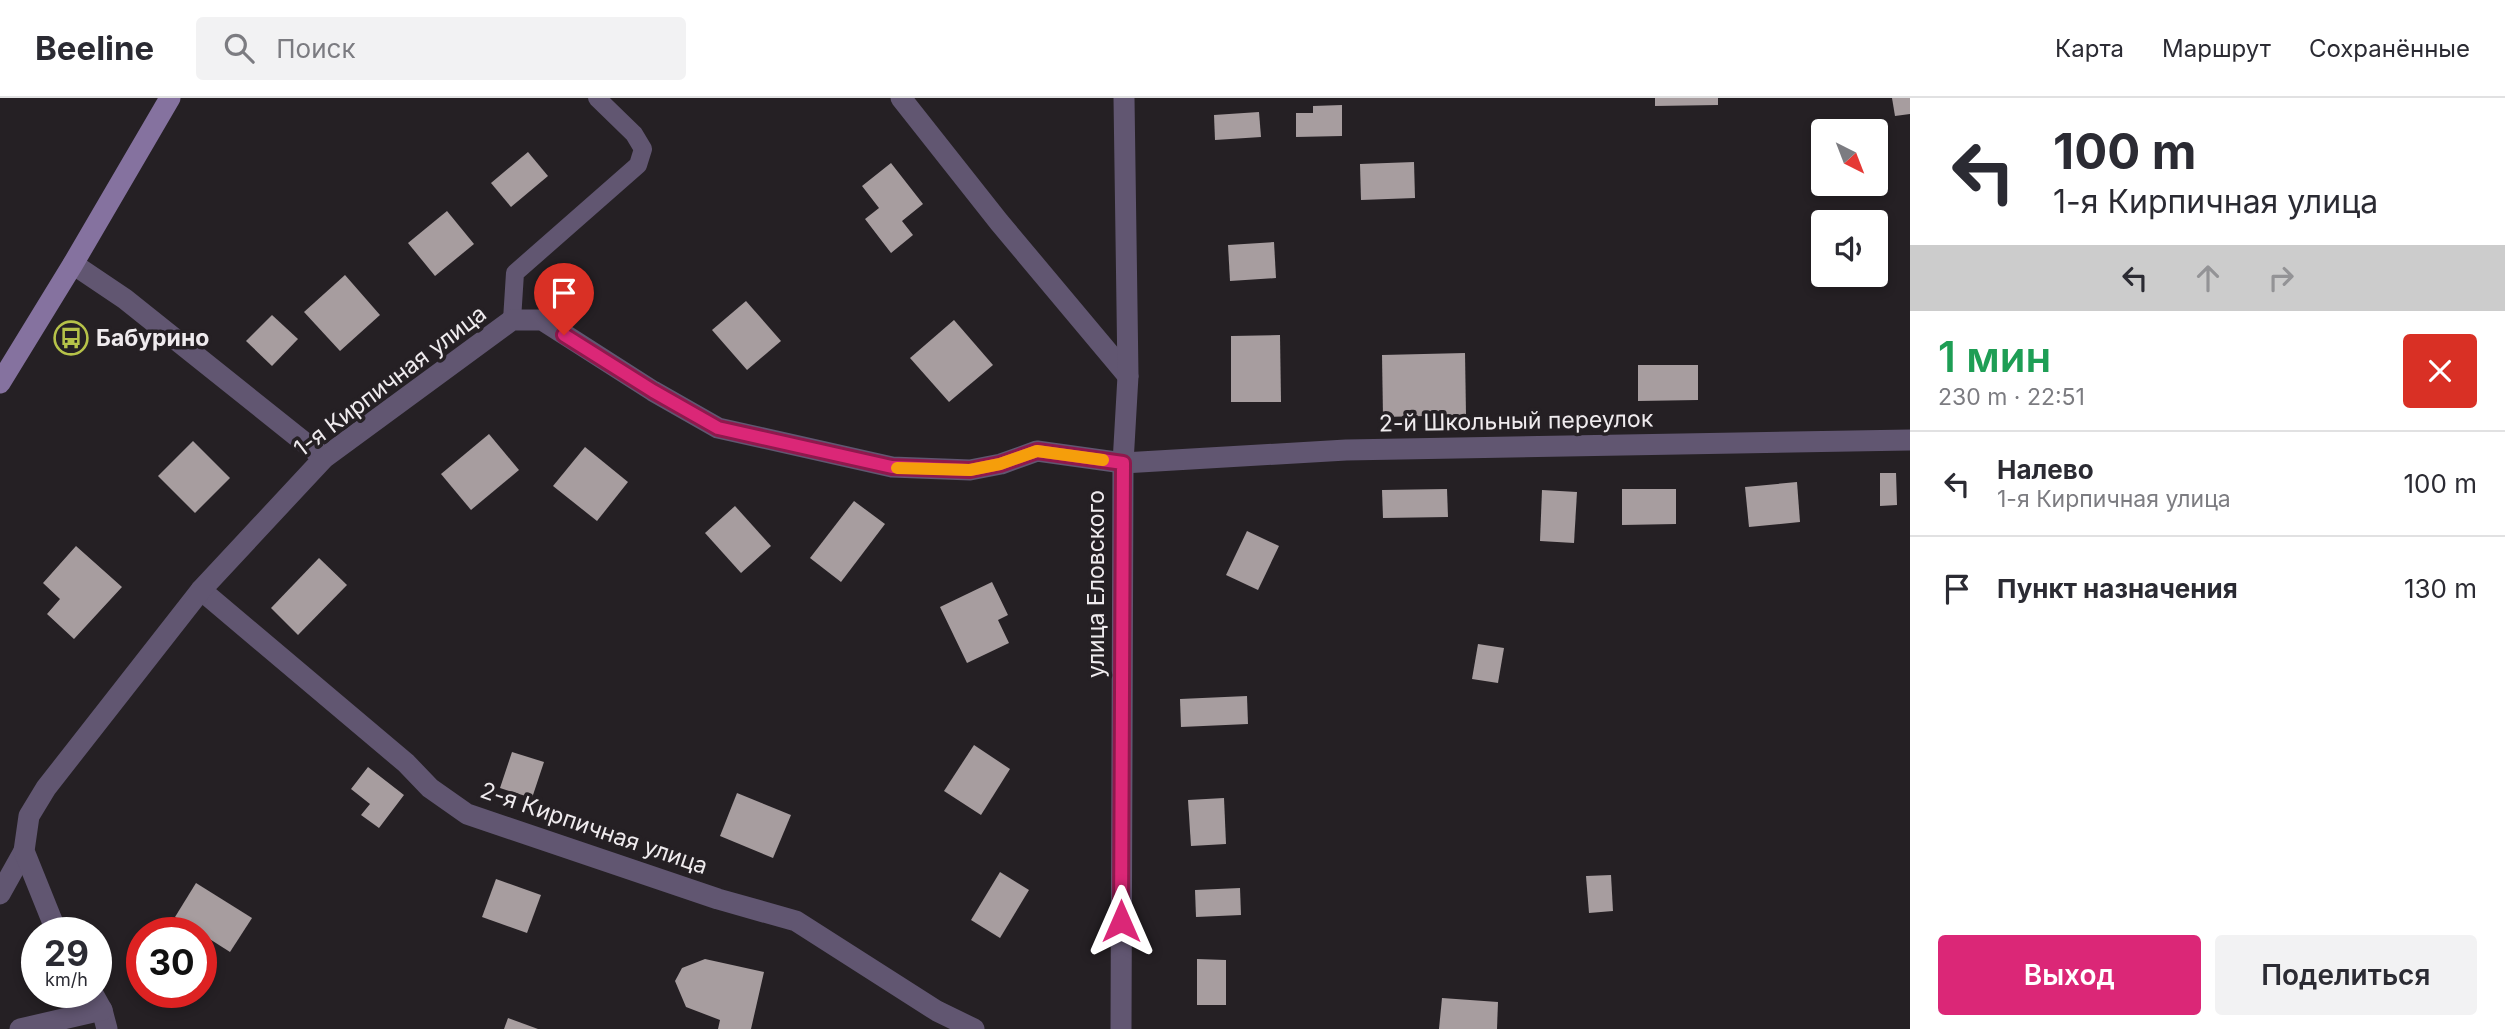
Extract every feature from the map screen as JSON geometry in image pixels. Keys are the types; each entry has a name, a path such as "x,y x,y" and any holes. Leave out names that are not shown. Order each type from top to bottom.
{"street":[{"path":"0,383 170,98"},
{"path":"901,98 999,222 1128,376"},
{"name":"улица Еловского","path":"1121,1029 1123,463 1128,376 1125,98"},
{"path":"73,264 125,299 324,457"},
{"name":"1-я Кирпичная улица","path":"24,851 29,816 46,788 201,590 324,457 512,320 542,320 653,391 718,428 892,467 970,470 1000,464 1037,451 1123,463"},
{"name":"2-й Школьный переулок","path":"1123,463 1346,450 1910,440"},
{"name":"2-я Кирпичная улица","path":"201,590 406,763 430,788 467,814 718,899 796,921 937,1011 974,1029"},
{"path":"0,894 24,851"},
{"path":"24,851 51,917"},
{"path":"20,1029 100,1010"}],"lane":[{"path":"512,320 515,273 638,165 643,149 639,141 597,98"}],"building":[{"path":"1655,98 1718,98 1718,105 1655,106"},
{"path":"1892,98 1910,98 1910,114 1895,116"},
{"path":"1342,105 1342,136 1296,137 1296,113 1313,113 1313,106"},
{"path":"1259,112 1261,137 1215,140 1214,115"},
{"path":"528,152 548,176 511,207 491,183"},
{"path":"1414,162 1415,198 1361,200 1360,164"},
{"path":"891,163 923,204 902,221 913,235 891,253 865,219 879,208 862,186"},
{"path":"447,211 474,244 435,276 408,243"},
{"path":"1274,242 1276,278 1230,281 1228,245"},
{"path":"345,275 380,315 340,351 304,312"},
{"path":"746,301 781,341 747,370 712,330"},
{"path":"272,315 298,339 272,366 246,341"},
{"path":"954,320 993,365 949,402 910,358"},
{"path":"1280,335 1281,402 1231,402 1231,336"},
{"path":"1465,353 1466,415 1383,417 1382,355"},
{"path":"1638,365 1698,365 1698,400 1638,401"},
{"path":"489,434 519,470 471,510 441,474"},
{"path":"193,441 230,478 195,513 158,476"},
{"path":"585,447 628,482 597,521 553,486"},
{"path":"1880,473 1896,473 1897,505 1880,506"},
{"path":"1797,482 1800,522 1749,527 1745,487"},
{"path":"1447,489 1448,517 1383,518 1382,490"},
{"path":"1622,489 1676,489 1676,524 1622,525"},
{"path":"1542,490 1577,492 1574,543 1540,541"},
{"path":"854,501 885,524 841,582 810,558"},
{"path":"735,506 771,546 741,573 705,533"},
{"path":"1247,531 1279,546 1258,590 1226,575"},
{"path":"76,546 122,587 74,639 47,614 60,599 43,583"},
{"path":"319,558 347,585 298,635 271,608"},
{"path":"992,582 1008,615 998,620 1009,643 967,663 940,607"},
{"path":"1478,644 1504,648 1498,683 1472,679"},
{"path":"1247,696 1248,724 1181,727 1180,699"},
{"path":"974,745 1010,769 981,815 944,791"},
{"path":"512,752 544,762 532,798 500,788"},
{"path":"368,767 404,795 379,828 361,815 370,804 351,789"},
{"path":"737,793 791,815 773,858 720,836"},
{"path":"1224,798 1226,844 1191,846 1188,800"},
{"path":"1000,872 1029,890 1000,938 971,920"},
{"path":"1611,875 1613,911 1589,913 1586,876"},
{"path":"496,879 541,895 527,933 482,917"},
{"path":"196,883 252,918 230,952 217,944 217,917 175,917"},
{"path":"1240,888 1241,915 1196,917 1195,890"},
{"path":"705,959 764,972 751,1029 718,1029 720,1020 686,1007 675,981 682,968"},
{"path":"1197,959 1226,960 1226,1005 1197,1005"},
{"path":"1442,998 1498,1002 1497,1029 1439,1029"},
{"path":"508,1018 538,1029 504,1029"}],"slow traffic":[{"path":"897,468 970,470 1000,464 1037,451 1103,460"}],"place":[{"name":"Бабурино","path":"71,338"}],"route":[{"path":"564,335 718,428 892,467 970,470 1000,464 1037,451 1123,463 1121,921"}]}
